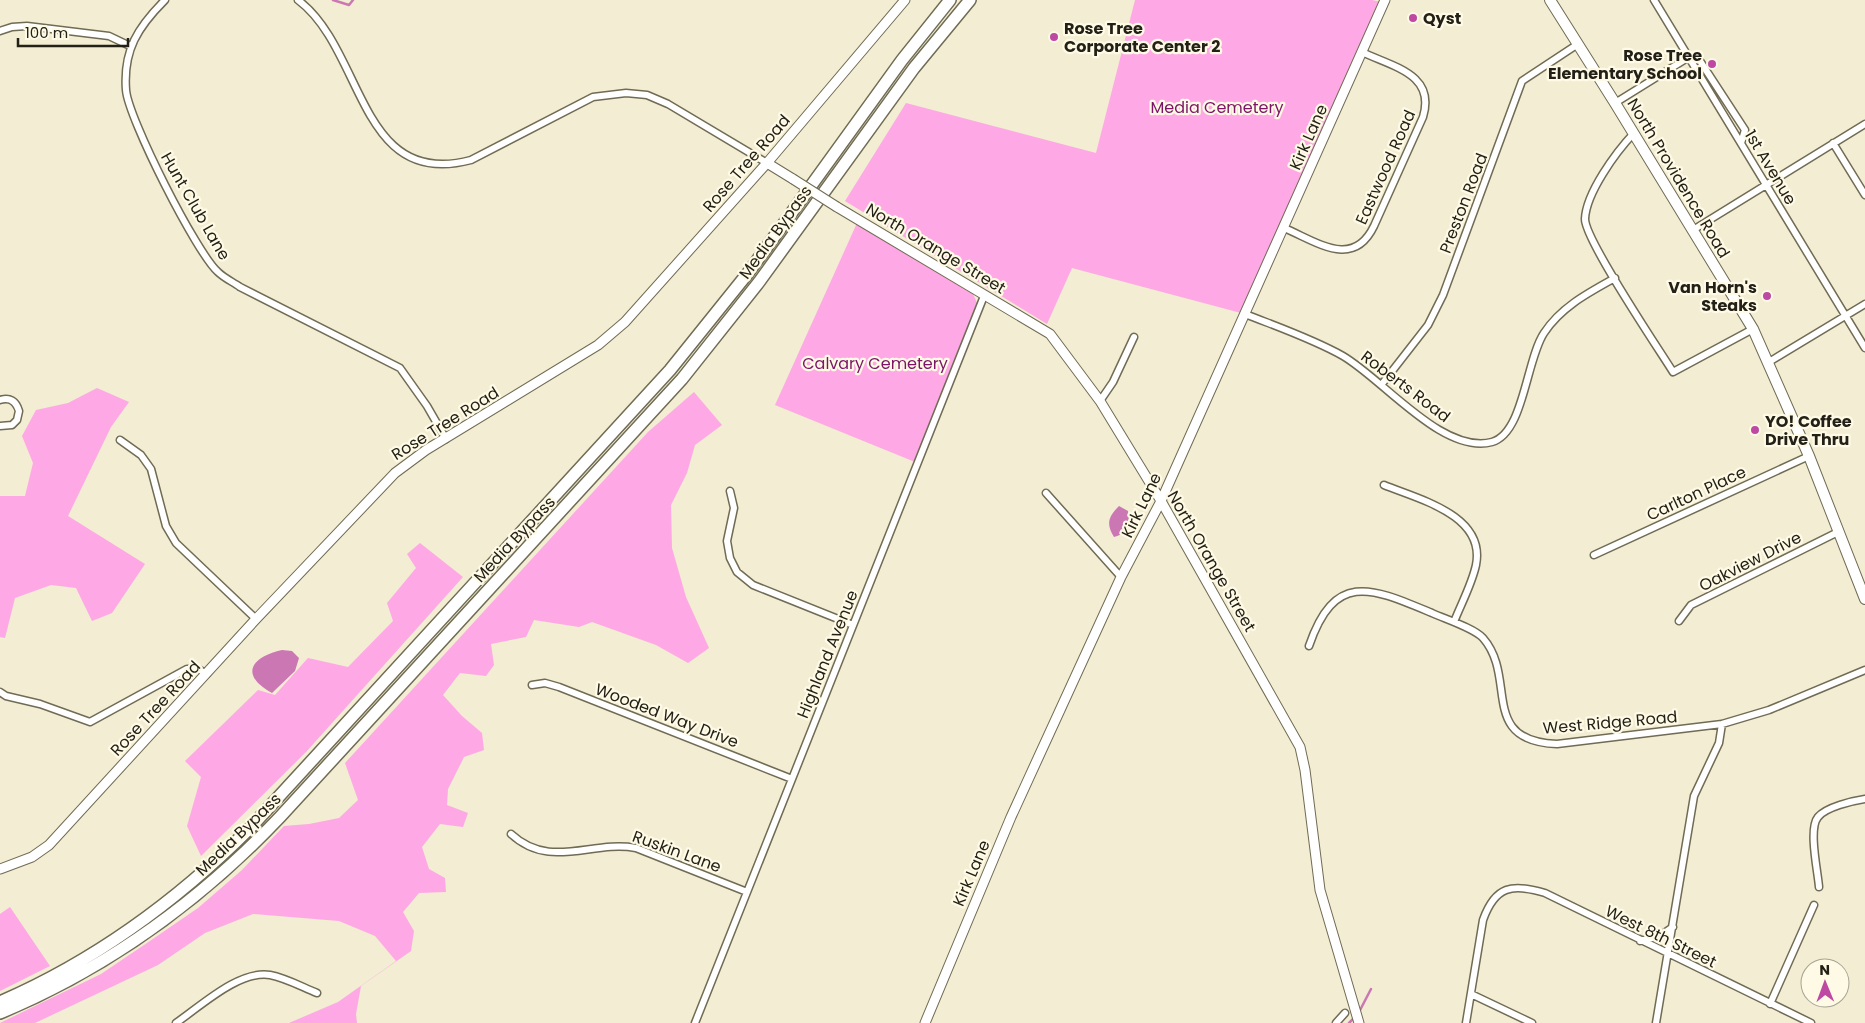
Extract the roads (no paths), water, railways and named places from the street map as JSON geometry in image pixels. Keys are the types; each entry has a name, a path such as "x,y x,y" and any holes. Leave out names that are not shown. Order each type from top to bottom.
{"highway":[{"name":"Media Bypass","path":"0,1002 64,971 127,932 192,883 251,827 670,370 748,273 902,60 950,0"},
{"name":"Media Bypass","path":"0,1013 86,971 156,927 222,875 274,823 682,379 760,282 919,61 970,0"}],"main road":[{"name":"North Providence Road","path":"1550,0 1616,103 1753,329 1809,456 1838,532 1862,579 1865,599"}],"street":[{"name":"Hunt Club Lane","path":"165,0 139,29 130,46 126,91 130,112 171,194 202,250 217,272 240,287 400,368 427,406 446,439"},
{"path":"298,0 322,25 378,130 393,146 414,160 428,165 450,166 471,160 593,97 626,93 647,95 668,104 767,164"},
{"name":"Rose Tree Road","path":"0,869 32,857 49,845 256,619 395,473 608,338 625,322 767,164 904,0"},
{"name":"Kirk Lane","path":"925,1023 1012,817 1121,577 1161,501 1385,0"},
{"name":"1st Avenue","path":"1654,0 1865,348"},
{"path":"0,31 12,26 45,28 108,36 130,46"},
{"name":"Preston Road","path":"1382,384 1428,325 1443,295 1522,81 1578,44"},
{"name":"Eastwood Road","path":"1284,228 1332,249 1346,251 1359,246 1369,238 1415,135 1426,107 1427,98 1424,88 1418,80 1409,74 1362,52"},
{"path":"1616,103 1689,57 1700,61 1737,116 1745,130 1741,143"},
{"path":"1693,230 1865,124"},
{"path":"1634,133 1610,163 1593,196 1585,218 1589,235 1615,278 1673,372 1753,329"},
{"path":"1833,143 1865,195"},
{"name":"North Orange Street","path":"767,164 984,296 1008,307 1050,334 1100,402 1161,501 1300,747 1305,770 1320,890 1359,1023"},
{"name":"Roberts Road","path":"1246,314 1331,350 1382,384 1430,426 1473,445 1496,441 1513,424 1534,353 1545,332 1568,306 1615,278"},
{"name":"Highland Avenue","path":"695,1023 852,625 884,553 984,296"},
{"path":"1769,362 1865,304"},
{"path":"1100,402 1113,382 1134,337"},
{"path":"0,400 7,399 14,402 19,411 17,420 12,425 0,426"},
{"path":"120,440 141,455 151,468 166,526 176,544 256,619"},
{"name":"Carlton Place","path":"1594,555 1809,456"},
{"path":"1384,485 1453,513 1469,532 1476,554 1476,565 1454,622"},
{"path":"730,491 734,508 727,541 730,558 736,572 753,585 852,625"},
{"path":"1046,492 1121,577"},
{"name":"Oakview Drive","path":"1679,621 1691,605 1838,532"},
{"name":"West Ridge Road","path":"1309,646 1326,609 1338,598 1351,592 1384,593 1454,622 1481,636 1491,649 1497,665 1504,712 1522,738 1541,743 1558,744 1722,724 1769,710 1865,670"},
{"path":"0,692 6,696 40,704 90,722 187,669 198,669 207,674"},
{"name":"Wooded Way Drive","path":"532,685 545,683 559,687 792,779"},
{"path":"1656,1023 1669,955 1694,796 1719,743 1722,724"},
{"path":"1819,887 1814,842 1815,822 1824,812 1865,799"},
{"name":"Ruskin Lane","path":"511,834 523,845 536,850 554,852 622,846 636,848 747,892"},
{"name":"West 8th Street","path":"1471,994 1482,920 1488,905 1497,893 1511,888 1529,888 1545,893 1811,1023"},
{"path":"1770,1004 1814,905"},
{"path":"1640,941 1660,936 1673,927"},
{"path":"176,1023 241,979 258,974 271,975 317,993"},
{"path":"1466,1023 1471,994 1532,1023"},
{"path":"1336,1023 1345,1013"}],"waterway":[{"path":"333,0 349,5 353,0"},
{"path":"1358,1014 1371,989"},
{"path":"1349,1023 1354,1018"}],"place":[{"name":"Qyst","path":"1413,18"},
{"name":"Rose Tree Corporate Center 2","path":"1054,37"},
{"name":"Rose Tree Elementary School","path":"1712,64"},
{"name":"Van Horn's Steaks","path":"1767,296"},
{"name":"YO! Coffee Drive Thru","path":"1755,430"}],"park label":[{"name":"Media Cemetery","path":"1217,107"},
{"name":"Calvary Cemetery","path":"875,363"}]}
